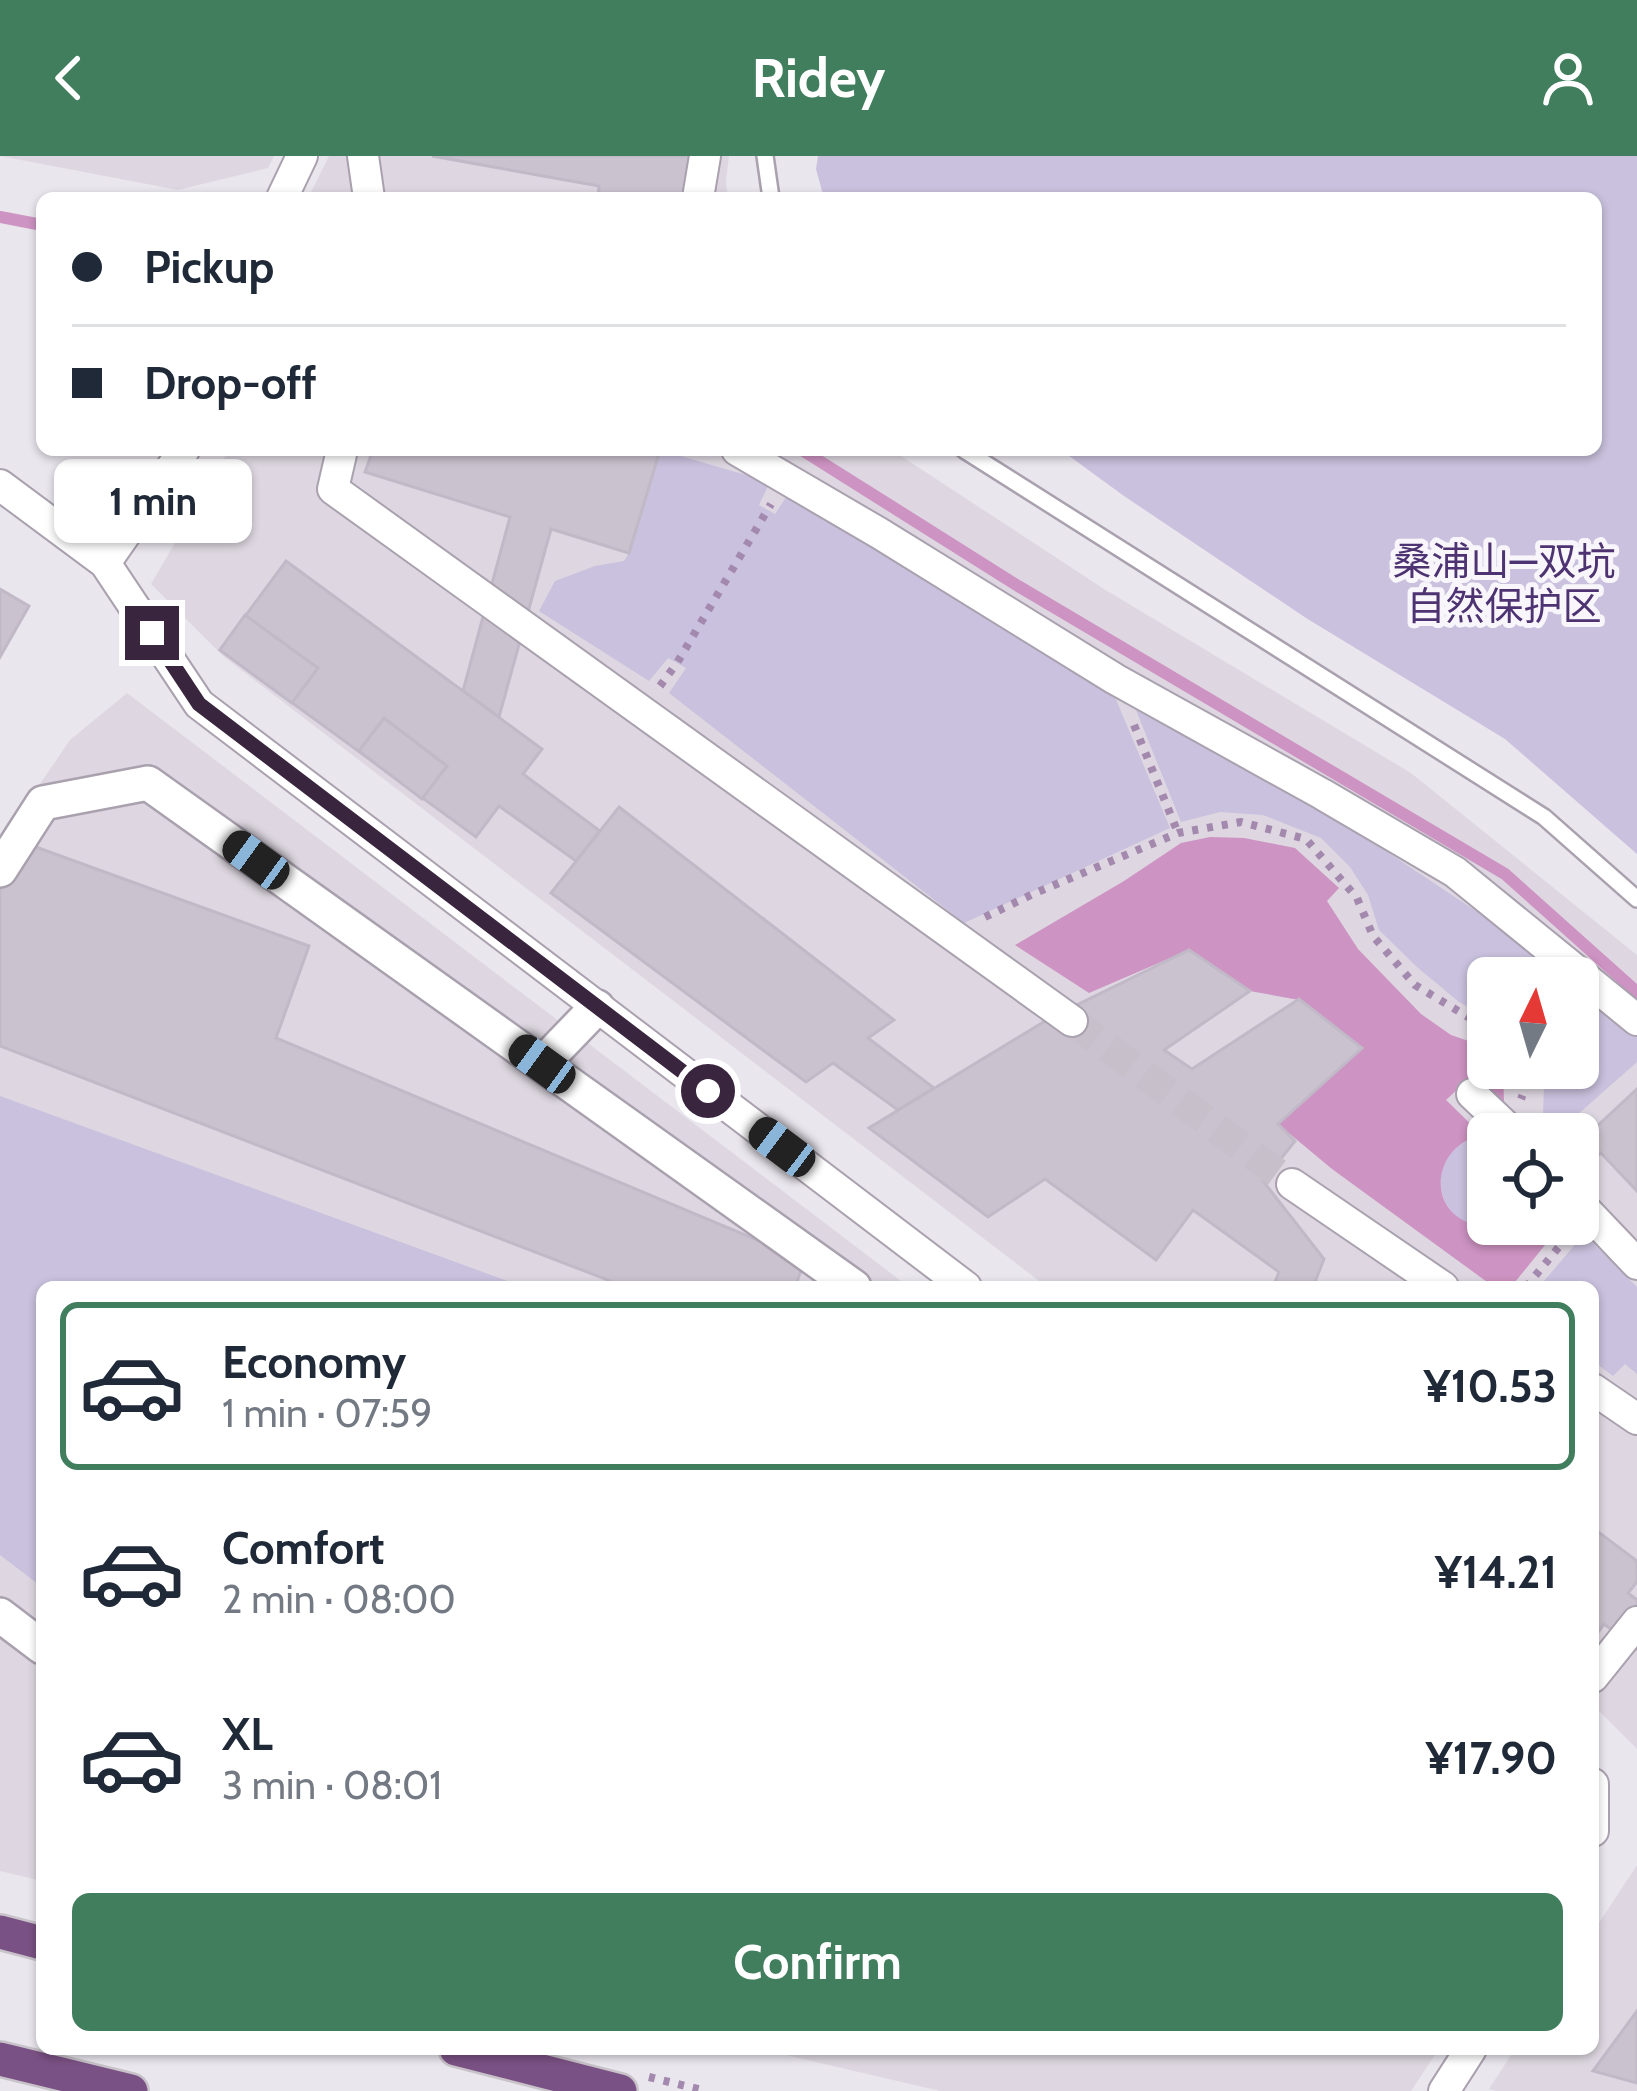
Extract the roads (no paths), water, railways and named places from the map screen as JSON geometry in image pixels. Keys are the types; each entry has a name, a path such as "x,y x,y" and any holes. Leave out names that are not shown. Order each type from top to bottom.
{"highway":[{"path":"0,1932 36,1941"},
{"path":"479,2055 620,2091"},
{"path":"0,2059 131,2091"}],"street":[{"path":"285,192 302,156"},
{"path":"364,156 368,192"},
{"path":"699,192 705,156"},
{"path":"105,562 180,456"},
{"path":"341,456 333,489 1072,1021"},
{"path":"747,456 1115,679 1455,872 1637,1020"},
{"path":"0,484 105,562 199,704 958,1281"},
{"path":"0,870 43,803 148,783 846,1281"},
{"path":"542,1064 597,1007"},
{"path":"1472,1094 1492,1113"},
{"path":"1292,1184 1434,1281"},
{"path":"1599,1224 1637,1264"},
{"path":"1599,1393 1637,1420"},
{"path":"0,1615 36,1642"},
{"path":"1599,1670 1637,1622"},
{"path":"1444,2091 1467,2055"}],"lane":[{"path":"765,156 770,192"},
{"path":"973,456 1544,818 1637,899"}],"waterway":[{"path":"0,217 36,224"},
{"path":"812,456 1018,586 1505,874 1637,992"}],"tunnel":[{"path":"1072,1021 1292,1184"}],"park label":[{"name":"桑浦山—双坑 自然保护区","path":"1504,584"}]}
